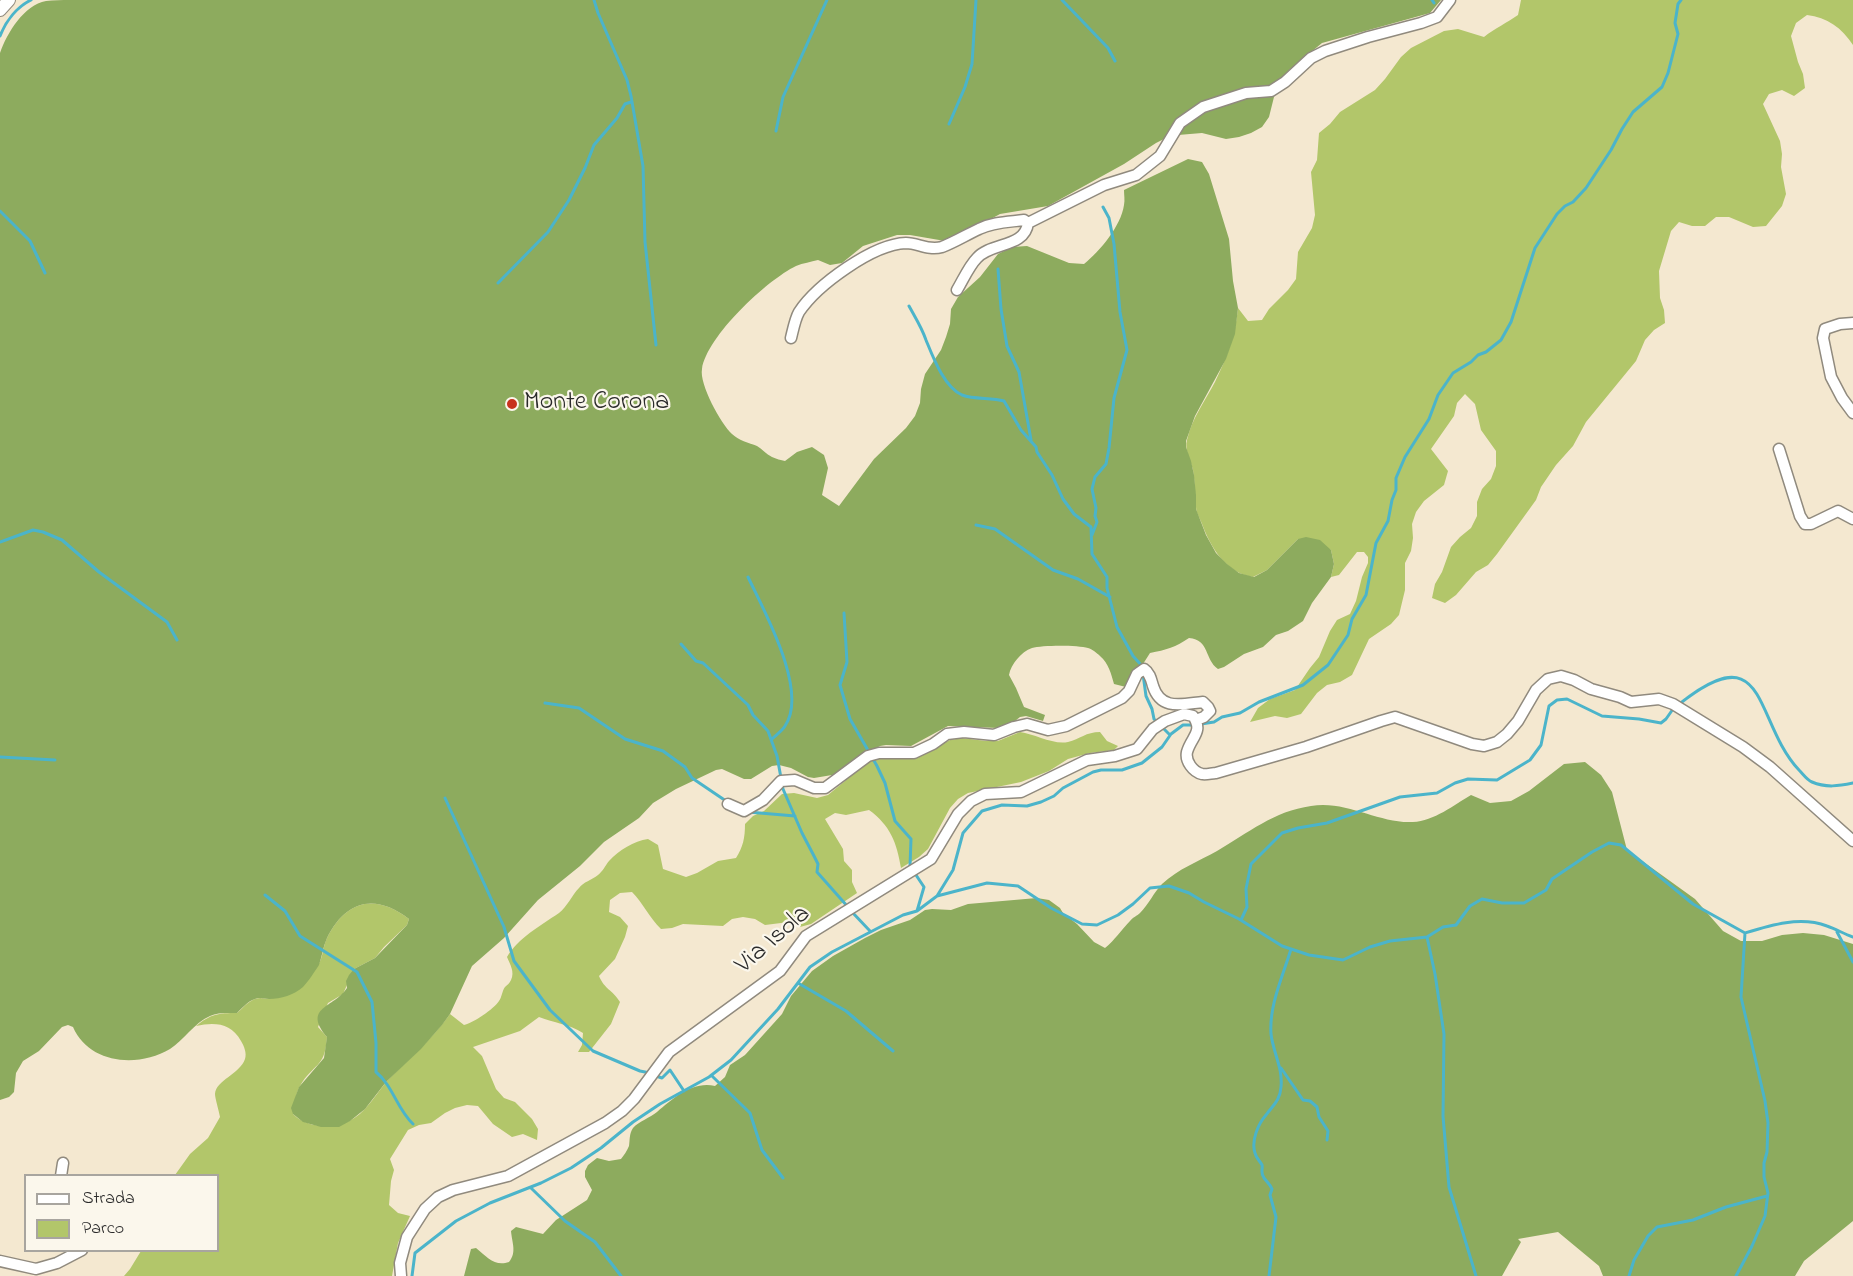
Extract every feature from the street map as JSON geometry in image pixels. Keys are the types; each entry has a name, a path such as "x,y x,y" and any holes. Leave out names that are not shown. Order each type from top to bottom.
{"main road":[{"path":"0,10 9,0"}],"street":[{"path":"1028,223 1104,185 1136,175 1160,156 1180,123 1203,107 1246,93 1271,91 1285,82 1311,58 1368,37 1437,17 1450,0"},
{"path":"791,338 798,313 826,284 861,258 906,243 926,248 939,248 997,223 1024,220 1028,223"},
{"path":"957,290 976,258 987,250 1017,240 1027,229 1028,223"},
{"path":"1853,323 1825,329 1823,338 1831,376 1853,413"},
{"path":"1779,449 1800,516 1805,524 1811,524 1838,511 1853,519"},
{"path":"728,804 744,811 763,800 781,781 795,780 814,788 825,788 868,756 879,753 914,753 947,734 964,732 994,735 1027,724 1048,730 1066,726 1122,698 1129,691 1137,674 1143,669 1149,672 1156,694 1162,700 1171,705 1203,702 1208,707 1210,711 1204,717 1196,720 1197,732 1187,753 1188,762 1194,770 1203,774 1306,747 1395,717 1472,744 1484,746 1497,742 1507,734 1518,721 1536,690 1548,679 1561,676 1631,702 1659,699 1673,704 1743,747 1770,767 1853,841"},
{"name":"Via Isola","path":"401,1276 400,1263 407,1237 425,1209 438,1197 453,1190 507,1176 605,1123 634,1099 669,1052 780,971 807,936 931,859 958,814 971,801 985,794 1021,792 1087,760 1115,756 1137,749 1153,729 1165,721 1184,714 1193,716 1196,720"},
{"path":"62,1174 63,1162"},
{"path":"0,1261 36,1269 57,1263 80,1252"}],"green space":[{"path":"1441,0 1430,13 1322,43 1288,71 1275,93 1269,117 1262,127 1251,133 1226,139 1202,133 1166,138 1048,206 1000,214 945,241 897,235 863,246 842,263 830,265 818,260 796,266 770,283 740,310 715,341 706,356 702,369 704,384 712,403 722,422 734,436 757,446 772,457 785,461 797,452 812,447 824,455 828,468 822,495 839,506 874,459 915,416 920,403 925,374 941,350 946,337 951,309 958,297 980,277 998,254 1012,247 1027,246 1069,263 1084,264 1103,245 1119,221 1124,205 1124,190 1188,159 1202,162 1209,174 1229,239 1238,308 1235,334 1226,359 1195,416 1186,441 1194,475 1196,509 1216,553 1239,573 1254,577 1267,570 1298,539 1306,537 1320,540 1331,550 1334,564 1331,577 1312,603 1303,621 1288,631 1276,635 1263,647 1244,654 1218,669 1204,646 1196,639 1189,638 1171,648 1150,653 1134,672 1126,687 1114,684 1106,662 1090,649 1076,646 1032,648 1017,659 1009,675 1024,707 1045,715 1043,721 1026,716 1020,717 1010,725 998,728 948,726 911,746 880,746 838,774 814,778 779,765 772,766 751,779 744,779 722,769 676,789 653,803 639,818 604,842 580,866 538,900 504,938 472,966 450,1014 442,1025 421,1049 386,1082 365,1109 339,1127 321,1127 303,1122 293,1114 291,1108 299,1087 324,1058 327,1037 320,1027 319,1014 347,988 346,981 354,969 375,958 407,925 409,919 385,906 362,904 343,915 327,938 319,965 305,985 296,992 278,998 257,998 237,1013 220,1013 210,1016 170,1049 157,1055 144,1059 115,1059 90,1049 73,1027 68,1025 62,1027 39,1051 23,1061 16,1073 14,1092 9,1097 0,1100 0,53 17,21 31,8 46,1"},
{"path":"1521,0 1853,0 1853,45 1844,33 1821,18 1807,15 1796,23 1791,36 1805,88 1794,96 1782,90 1769,94 1763,104 1780,141 1781,167 1786,194 1782,206 1766,226 1753,227 1729,217 1716,217 1705,226 1692,226 1679,222 1671,231 1659,271 1660,298 1665,323 1645,340 1636,361 1586,422 1573,446 1541,487 1536,500 1488,565 1476,572 1456,595 1445,603 1432,598 1435,584 1451,547 1471,528 1477,516 1477,502 1482,489 1491,479 1496,466 1496,451 1481,430 1475,404 1465,394 1457,403 1454,416 1431,449 1448,471 1444,485 1424,501 1416,512 1412,524 1411,551 1405,563 1405,590 1399,615 1391,624 1369,639 1352,675 1340,682 1327,685 1317,693 1301,714 1287,718 1275,716 1250,722 1258,708 1270,699 1295,690 1319,657 1337,620 1350,614 1368,563 1368,557 1364,552 1357,552 1339,575 1331,577 1334,564 1331,550 1298,539 1267,570 1253,577 1243,575 1227,565 1210,542 1197,511 1193,470 1186,447 1192,424 1227,355 1233,338 1238,308 1248,321 1262,320 1296,279 1298,252 1312,228 1315,215 1311,172 1317,160 1319,133 1340,112 1375,90 1411,48 1444,31 1458,29 1484,37 1518,15"},
{"path":"1020,732 1062,743 1100,732 1107,741 1118,746 1114,750 1068,759 1049,771 1021,782 968,793 950,808 928,849 901,868 891,835 882,822 869,810 846,815 835,813 825,819 843,849 844,861 852,870 852,882 857,893 811,924 800,927 789,922 765,925 755,919 743,917 732,919 723,926 683,924 661,929 632,892 620,893 610,900 609,912 620,917 628,926 615,959 599,976 620,1002 611,1024 589,1052 578,1052 582,1045 583,1033 539,1017 520,1031 473,1047 482,1056 496,1089 504,1098 515,1102 532,1119 538,1129 537,1140 523,1134 512,1137 493,1124 478,1106 467,1105 445,1113 431,1123 408,1130 390,1159 394,1170 389,1205 398,1213 410,1216 398,1243 392,1276 124,1276 140,1252 219,1252 219,1174 176,1174 190,1154 208,1138 220,1117 215,1096 216,1089 238,1069 246,1054 237,1035 227,1027 216,1024 196,1026 215,1015 237,1013 254,999 269,999 318,965 326,941 335,925 352,908 373,904 385,906 409,919 407,925 375,958 354,969 343,994 328,1003 318,1027 327,1037 324,1055 298,1089 293,1114 305,1122 320,1126 342,1124 360,1114 387,1081 450,1014 464,1025 478,1019 493,1008 512,977 512,968 507,957 512,950 530,933 562,910 581,886 598,875 613,857 627,847 648,839 658,845 663,869 686,877 718,861 736,858 743,842 745,824 753,816 764,811 782,794 794,793 817,798 828,795 868,762 879,757 913,759 950,740 962,738 998,741"},
{"path":"1585,762 1601,775 1612,792 1627,850 1695,899 1723,931 1741,941 1762,941 1782,935 1803,933 1824,935 1853,944 1853,1221 1804,1261 1795,1276 1603,1276 1599,1266 1558,1232 1518,1239 1521,1242 1502,1276 464,1276 471,1249 476,1248 495,1262 509,1262 513,1251 511,1231 516,1227 543,1234 556,1220 587,1200 592,1190 585,1177 588,1165 597,1158 609,1161 621,1159 629,1146 631,1132 635,1126 691,1088 715,1086 725,1077 730,1065 745,1055 782,1014 791,996 812,971 833,956 881,930 910,920 925,910 951,910 968,904 1037,898 1049,900 1060,908 1094,942 1105,948 1139,914 1159,887 1168,879 1285,813 1324,805 1337,806 1400,822 1421,821 1444,812 1471,795 1490,803 1511,801 1529,791 1564,764"}],"waterway":[{"path":"0,36 12,15 31,0"},
{"path":"594,0 627,80 631,96 643,166 645,242 656,345"},
{"path":"776,131 783,97 827,0"},
{"path":"949,124 972,64 976,0"},
{"path":"1062,0 1108,48 1115,61"},
{"path":"1201,724 1240,713 1259,702 1303,685 1328,665 1348,635 1352,619 1366,595 1376,543 1388,521 1396,490 1396,478 1405,457 1429,419 1438,395 1453,373 1501,340 1511,322 1535,248 1557,214 1586,188 1633,112 1662,87 1678,34 1675,23 1678,4 1681,0"},
{"path":"498,283 548,232 569,200 594,145 617,118 625,104 631,102"},
{"path":"1092,535 1097,522 1092,489 1095,477 1106,464 1114,398 1127,350 1120,312 1114,244 1109,218 1103,207"},
{"path":"0,211 30,241 45,273"},
{"path":"998,269 1007,346 1019,372 1031,440"},
{"path":"909,306 945,379 956,391 967,397 1004,401 1021,430 1036,447 1063,499 1074,514 1091,527 1092,554 1107,577 1107,588 1117,627 1133,656 1143,667"},
{"path":"976,525 995,529 1053,570 1078,579 1110,597"},
{"path":"0,542 33,530 62,540 99,572 167,622 177,640"},
{"path":"748,577 782,651 792,693 791,711 785,726 772,739"},
{"path":"844,613 847,662 840,685 850,719 885,783 895,821 911,839 910,866 924,887 917,911"},
{"path":"681,644 696,661 703,663 748,705 753,715 768,731 777,756 783,789 818,864 817,872 848,907"},
{"path":"1143,674 1146,696 1154,719 1170,735"},
{"path":"1678,705 1707,685 1729,677 1744,681 1755,692 1784,750 1810,781 1827,786 1853,783"},
{"path":"1241,920 1247,907 1246,889 1251,864 1282,833 1327,823 1400,797 1437,793 1468,779 1497,780 1530,760 1541,745 1549,706 1557,700 1567,699 1602,716 1661,723 1673,709"},
{"path":"545,703 579,708 625,739 663,751 685,767 692,778 726,801"},
{"path":"937,896 953,870 963,833 982,811 1002,805 1027,806 1041,802 1093,772 1122,770 1142,763 1162,747 1171,734 1183,725 1194,725"},
{"path":"0,757 55,760"},
{"path":"445,798 504,927 514,961 550,1010 593,1051 650,1073"},
{"path":"748,812 795,816"},
{"path":"412,1276 415,1253 456,1221 490,1203 541,1183 571,1168 601,1148 633,1122 709,1077 731,1060 778,1009 810,967 832,952 903,915 917,911 937,896 987,883 1018,886 1051,908 1082,924 1097,925 1118,915 1150,888 1169,886 1189,893 1239,919 1282,946 1309,955 1343,960 1370,947 1390,941 1427,937 1443,927 1456,925 1470,906 1482,899 1502,903 1524,903 1546,890 1552,879 1609,843 1621,845 1693,904 1745,933 1775,925 1806,922 1827,926 1853,937"},
{"path":"265,895 285,911 300,936 357,972 372,1002 376,1072 387,1084 403,1112 413,1124"},
{"path":"852,912 870,931"},
{"path":"1837,932 1853,962"},
{"path":"1736,1276 1765,1216 1768,1193 1764,1177 1768,1123 1765,1101 1741,997 1745,933"},
{"path":"1427,937 1444,1034 1443,1116 1449,1187 1476,1276"},
{"path":"1269,1276 1276,1217 1270,1195 1272,1189 1263,1176 1262,1165 1256,1155 1254,1143 1260,1123 1276,1103 1280,1092 1281,1073 1272,1041 1271,1023 1274,1001 1291,949"},
{"path":"798,983 846,1011 893,1051"},
{"path":"1281,1068 1303,1100 1310,1101 1317,1107 1319,1117 1328,1131 1327,1140"},
{"path":"656,1076 662,1078 670,1070 684,1091"},
{"path":"712,1076 750,1113 762,1150 783,1178"},
{"path":"531,1188 565,1221 595,1242 621,1276"},
{"path":"1629,1276 1634,1260 1648,1236 1657,1227 1693,1220 1726,1207 1767,1196"}],"place":[{"name":"Monte Corona","path":"512,404"}]}
